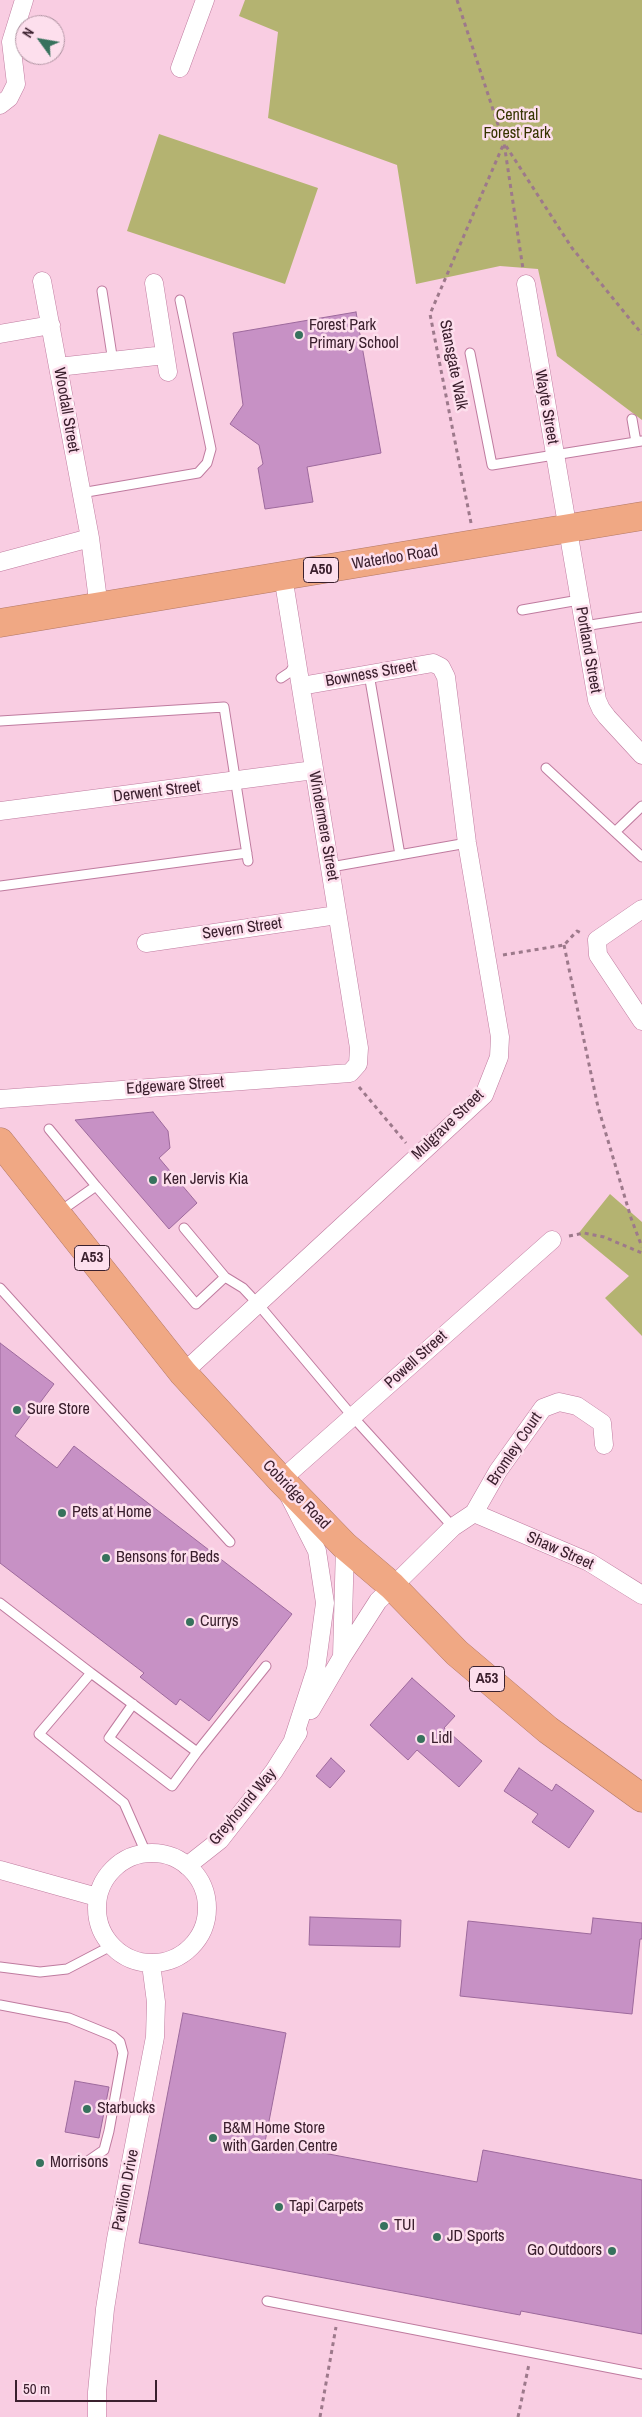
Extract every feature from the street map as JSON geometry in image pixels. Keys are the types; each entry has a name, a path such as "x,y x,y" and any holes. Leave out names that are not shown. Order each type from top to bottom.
{"highway":[{"name":"Waterloo Road","path":"0,623 568,530 642,516"},
{"name":"Cobridge Road","path":"0,1142 183,1373 281,1480 345,1546 392,1586 457,1653 548,1730 642,1798"}],"street":[{"path":"0,105 9,98 16,84 11,42 24,0"},
{"path":"180,68 205,0"},
{"name":"Woodall Street","path":"42,281 90,538 99,608"},
{"path":"58,367 113,362 166,364 154,283"},
{"name":"Wayte Street","path":"526,284 568,530"},
{"path":"0,334 51,325"},
{"name":"Portland Street","path":"568,530 600,709 642,755"},
{"path":"0,562 90,538"},
{"name":"Windermere Street","path":"283,576 359,1048 358,1064 350,1074"},
{"name":"Bowness Street","path":"301,686 434,663 441,667"},
{"name":"Mulgrave Street","path":"183,1373 484,1095 493,1076 499,1057 500,1038 468,843 446,677 441,667"},
{"name":"Derwent Street","path":"0,811 237,782 314,770"},
{"path":"642,909 605,933 598,940 598,955 642,1021"},
{"name":"Severn Street","path":"146,944 338,915"},
{"name":"Edgeware Street","path":"0,1099 350,1074"},
{"name":"Powell Street","path":"281,1480 552,1240"},
{"name":"Bromley Court","path":"474,1514 498,1470 543,1408 559,1402 577,1406 602,1423 604,1445"},
{"path":"281,1480 317,1551 325,1603 316,1669 292,1743"},
{"path":"292,1743 342,1657 378,1601 453,1527 474,1514"},
{"name":"Shaw Street","path":"474,1514 589,1562 642,1595"},
{"path":"342,1657 345,1546"},
{"name":"Greyhound Way","path":"188,1866 220,1840 274,1771 292,1743"},
{"path":"146,1853 161,1853 175,1858 188,1866 199,1879 205,1894 207,1911 204,1928 195,1943 183,1954 168,1962 151,1964 136,1962 122,1956 110,1946 101,1932 96,1914 97,1897 103,1880 114,1867 129,1857 146,1853"},
{"path":"0,1870 97,1897"},
{"name":"Pavilion Drive","path":"97,2417 97,2392 108,2291 155,2038 156,2002 151,1964"}],"lane":[{"path":"102,290 113,362"},
{"path":"81,493 198,473 206,463 211,449 180,300"},
{"path":"470,353 492,465 639,441 632,419"},
{"path":"522,610 579,600"},
{"path":"584,626 642,617"},
{"path":"281,678 290,672 296,663"},
{"path":"370,674 400,856"},
{"path":"0,721 224,707 247,857 0,886"},
{"path":"546,768 642,857"},
{"path":"615,832 642,806"},
{"path":"331,867 468,843"},
{"path":"49,1129 196,1304 225,1277"},
{"path":"57,1214 96,1186"},
{"path":"184,1228 225,1277 243,1288 258,1304 353,1417 453,1527"},
{"path":"0,1288 230,1542"},
{"path":"0,1604 197,1752"},
{"path":"133,1704 109,1738 172,1786 266,1666"},
{"path":"91,1674 39,1734 124,1803 146,1853"},
{"path":"0,1967 40,1972 67,1969 110,1946"},
{"path":"0,2005 69,2018 113,2036 120,2042 124,2053 104,2150 88,2161"},
{"path":"266,2301 642,2374"}],"path":[{"path":"457,1 504,143 526,284"},
{"path":"504,143 572,248 642,334"},
{"name":"Stansgate Walk","path":"475,545 430,314 504,143"},
{"path":"487,958 564,945 576,930 598,940"},
{"path":"564,945 598,1106 631,1218 642,1247"},
{"path":"350,1074 364,1095 417,1155"},
{"path":"552,1240 584,1233 604,1237 642,1253"},
{"path":"320,2417 339,2314"},
{"path":"518,2417 531,2352"}],"green space":[{"name":"Central Forest Park","path":"245,0 642,0 642,420 557,356 538,269 500,266 416,284 397,165 268,118 278,32 239,16"},
{"path":"159,134 318,188 285,284 127,231"},
{"path":"610,1194 642,1222 642,1336 605,1298 629,1276 578,1234"}],"building":[{"path":"356,312 381,453 307,467 313,502 265,509 258,468 263,464 259,445 230,424 243,405 233,333"},
{"name":"Ken Jervis Kia","path":"153,1112 168,1131 170,1148 159,1158 197,1203 169,1229 75,1120"},
{"path":"0,1343 54,1384 15,1436 57,1468 74,1446 292,1614 209,1721 180,1699 176,1705 140,1677 144,1673 0,1563"},
{"name":"Lidl","path":"412,1678 455,1716 444,1728 482,1761 459,1787 417,1750 408,1760 370,1725"},
{"path":"331,1758 345,1771 330,1788 316,1776"},
{"path":"519,1768 552,1791 556,1784 594,1811 569,1848 532,1822 538,1814 504,1791"},
{"path":"310,1917 401,1920 400,1947 309,1945"},
{"path":"593,1918 642,1923 642,1939 640,1939 632,2014 460,1996 468,1921 591,1934"},
{"path":"183,2013 286,2033 265,2142 477,2182 483,2150 642,2180 642,2334 521,2311 520,2315 139,2243"},
{"name":"Starbucks","path":"75,2081 109,2087 99,2138 65,2132"}],"place":[{"name":"Forest Park Primary School","path":"299,335"},
{"name":"Ken Jervis Kia","path":"153,1180"},
{"name":"Sure Store","path":"17,1410"},
{"name":"Pets at Home","path":"62,1513"},
{"name":"Bensons for Beds","path":"106,1558"},
{"name":"Currys","path":"190,1622"},
{"name":"Lidl","path":"421,1739"},
{"name":"Starbucks","path":"87,2109"},
{"name":"B&M Home Store with Garden Centre","path":"213,2138"},
{"name":"Morrisons","path":"40,2163"},
{"name":"Tapi Carpets","path":"279,2207"},
{"name":"TUI","path":"384,2226"},
{"name":"JD Sports","path":"437,2237"},
{"name":"Go Outdoors","path":"612,2251"}]}
